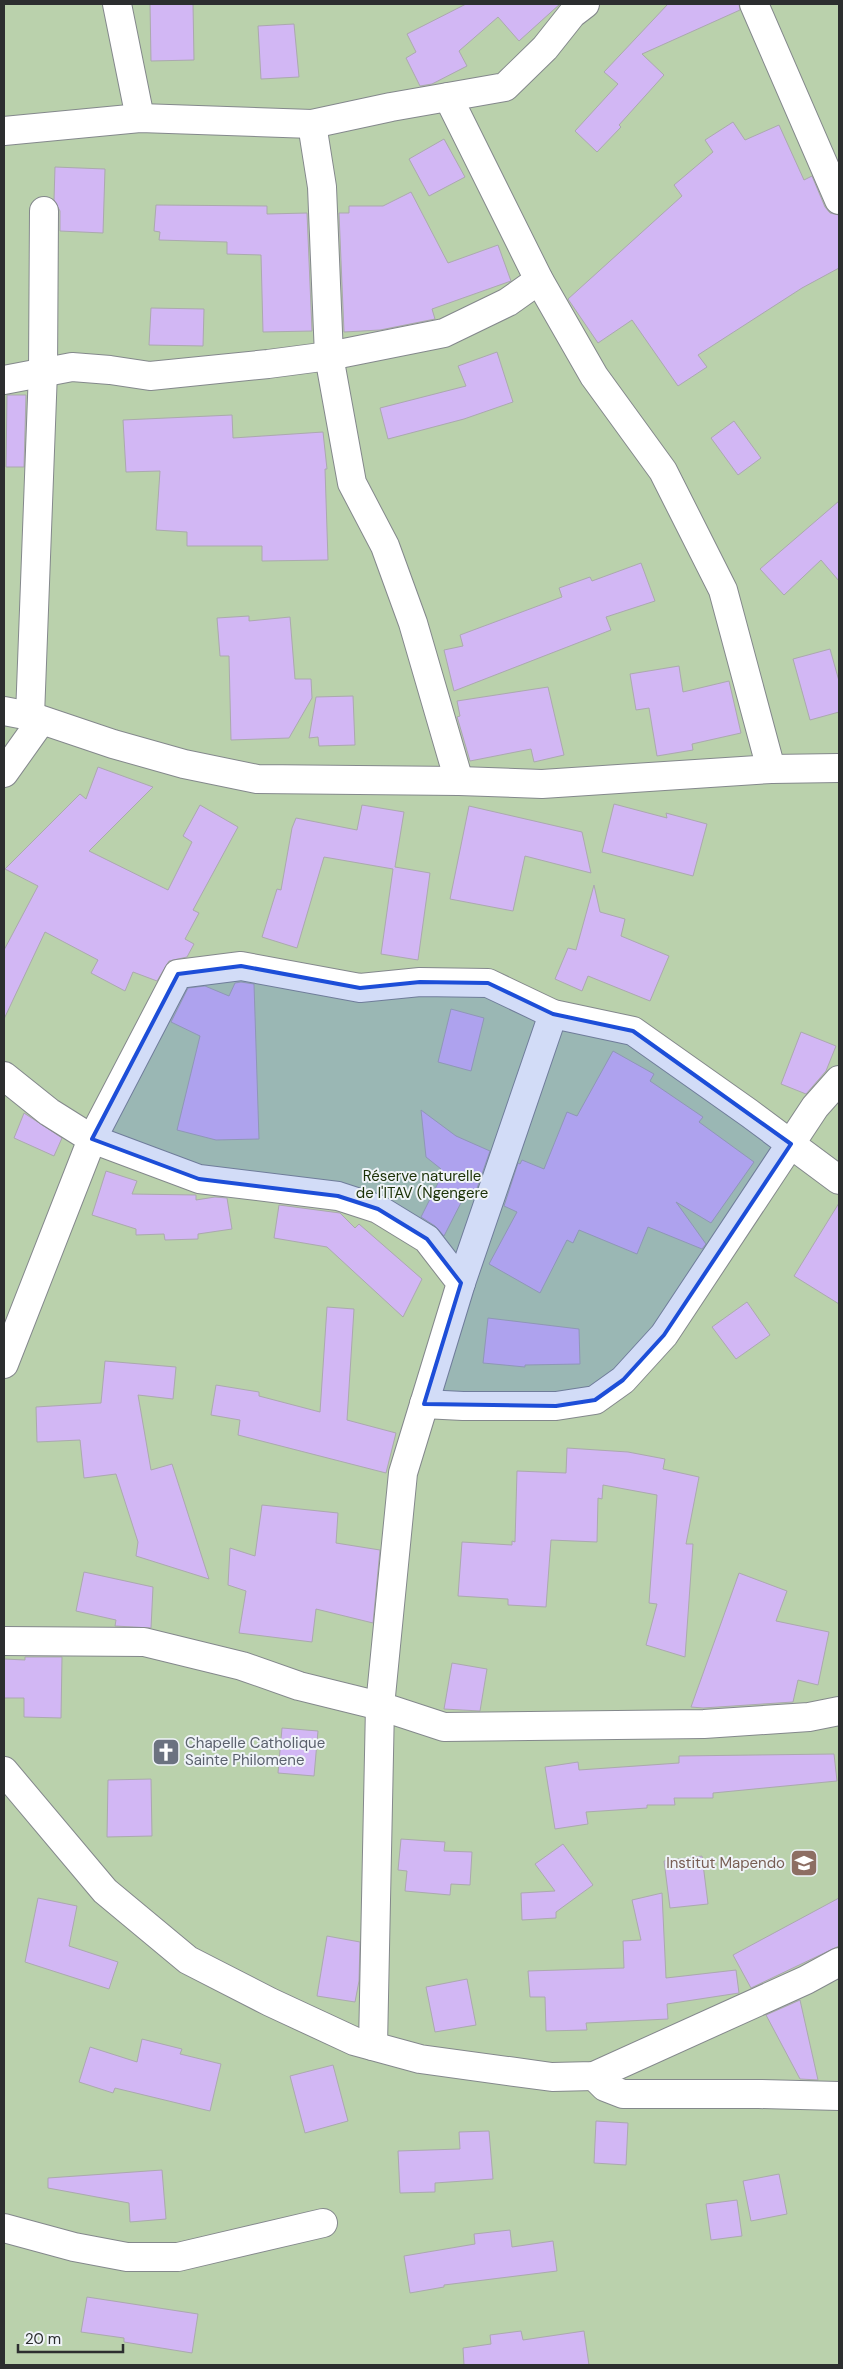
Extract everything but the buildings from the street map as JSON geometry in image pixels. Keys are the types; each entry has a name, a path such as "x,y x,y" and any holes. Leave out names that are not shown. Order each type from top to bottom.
{"street":[{"path":"117,4 140,118"},
{"path":"4,131 140,118 312,124 505,87 545,48 572,14 586,4"},
{"path":"754,4 839,200"},
{"path":"448,97 539,280 594,376 664,471 723,590 771,769"},
{"path":"312,124 322,187 329,356 352,483 384,546 413,623 459,781"},
{"path":"4,773 25,716 43,371 44,211"},
{"path":"4,380 43,371 72,367 150,376 329,356 444,333 508,302 539,280"},
{"path":"25,716 184,764 257,779 459,781 542,784 771,769 839,768"},
{"path":"4,1364 92,1139 178,974 241,966 360,988 420,982 488,983 553,1014 633,1030 839,1180"},
{"path":"373,2046 380,1706 403,1473 461,1283 553,1014"},
{"path":"4,1076 49,1112 92,1139 199,1179 338,1196 378,1209 427,1239 461,1283"},
{"path":"424,1404 556,1406 595,1400 623,1380 664,1335 815,1107 839,1080"},
{"path":"4,1641 144,1642 208,1657 299,1686 380,1706 444,1727 704,1724 809,1717 839,1711"},
{"path":"4,1771 105,1891 188,1960 278,2006 354,2041 420,2059 552,2077 594,2076 798,1984 839,1962"},
{"path":"594,2076 604,2087 623,2094 839,2096"},
{"path":"4,2228 74,2247 127,2257 178,2257 323,2223"}],"highlighted area":[{"path":"241,966 360,988 420,982 488,983 553,1014 633,1031 791,1144 664,1335 623,1380 595,1400 556,1406 424,1404 461,1283 427,1239 378,1209 338,1196 199,1179 92,1139 178,974"}],"green space":[{"name":"Réserve naturelle de l'ITAV (Ngengere","path":"4,4 839,4 839,2365 4,2365"}],"place":[{"name":"Chapelle Catholique Sainte Philomene","path":"166,1752"},
{"name":"Institut Mapendo","path":"804,1863"}]}
